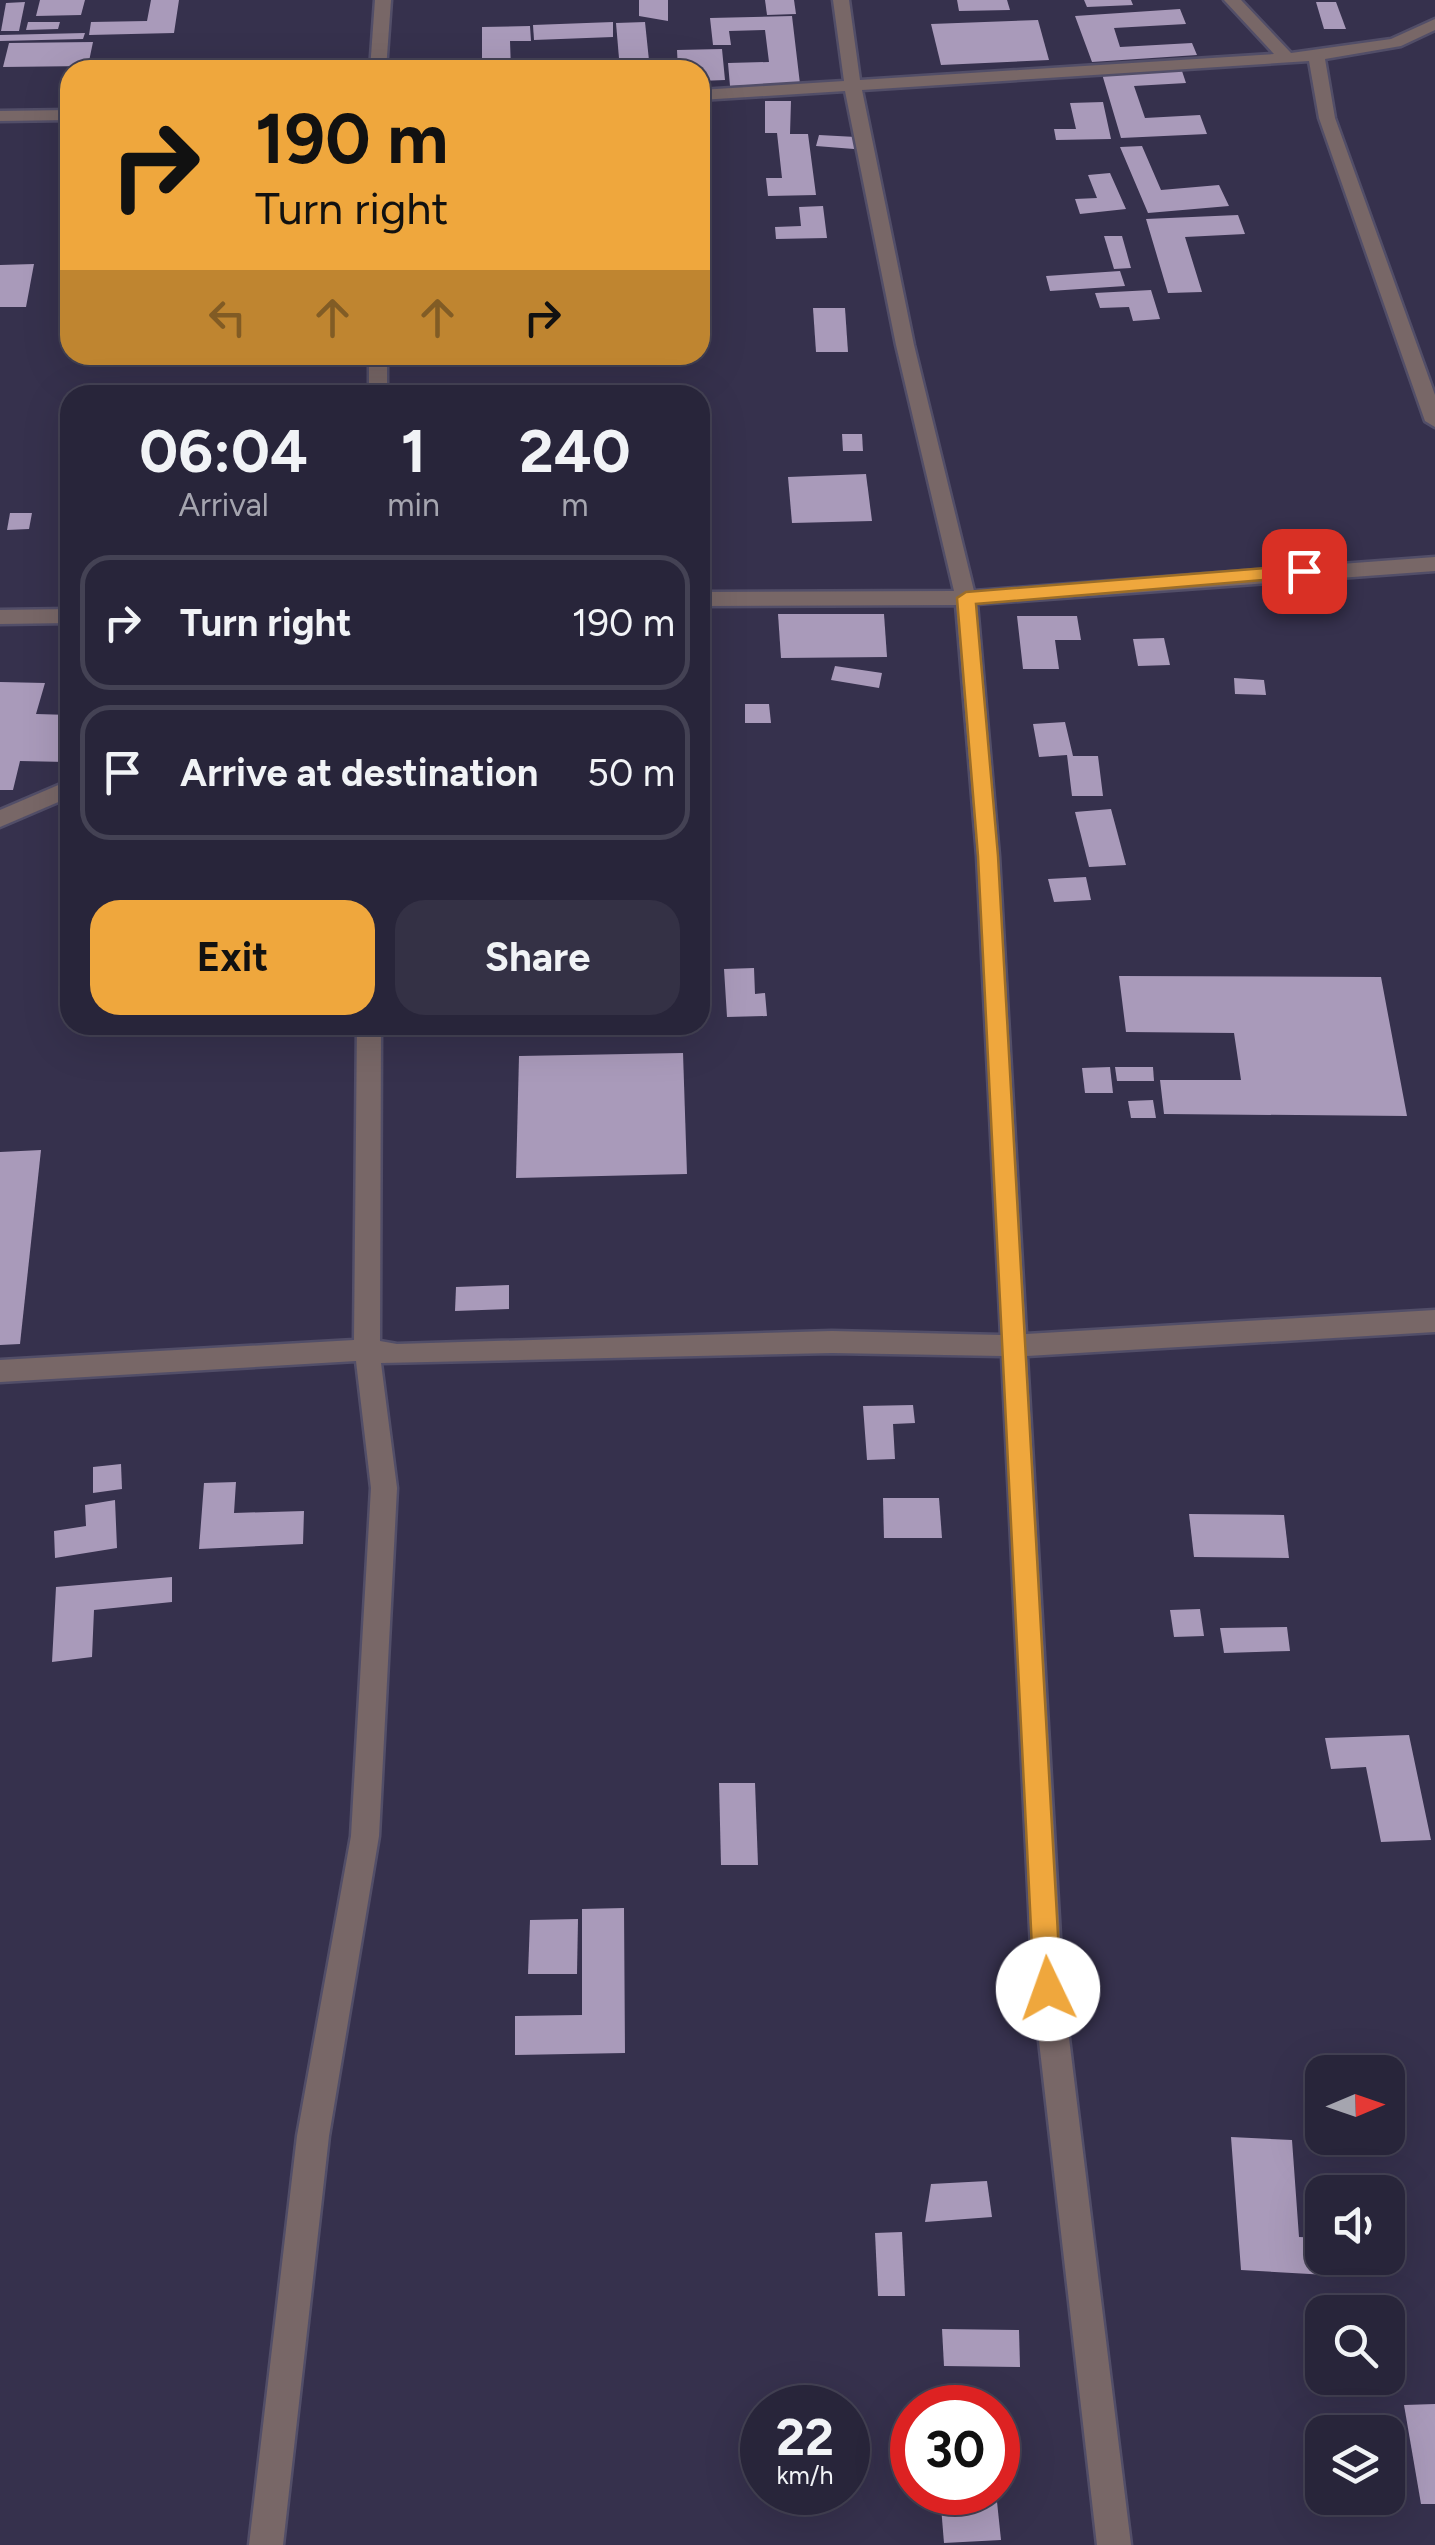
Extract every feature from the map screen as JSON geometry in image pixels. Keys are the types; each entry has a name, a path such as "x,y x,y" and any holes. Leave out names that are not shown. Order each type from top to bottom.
{"street":[{"path":"379,60 384,0"},
{"path":"841,0 853,88 905,345 966,598 988,856 1010,1346 1048,1989 1114,2545"},
{"path":"1232,0 1287,58"},
{"path":"710,95 1316,56 1395,43 1435,24"},
{"path":"1316,56 1327,118 1435,420"},
{"path":"0,116 60,114"},
{"path":"710,599 966,598 1435,564"},
{"path":"0,618 60,616"},
{"path":"0,819 60,792"},
{"path":"266,2545 313,2136 365,1836 384,1488 367,1350 369,1035"},
{"path":"0,1371 367,1350 397,1355 832,1342 1010,1346 1435,1321"}],"building":[{"path":"40,0 85,0 81,15 36,16"},
{"path":"151,0 179,0 174,33 89,35 91,22 147,21"},
{"path":"639,0 668,0 668,21 639,16"},
{"path":"765,0 794,0 796,14 767,15"},
{"path":"957,0 1007,0 1010,10 959,11"},
{"path":"1084,0 1131,0 1133,5 1087,7"},
{"path":"25,2 19,31 1,31 6,3"},
{"path":"1316,2 1336,2 1346,29 1324,29"},
{"path":"1180,9 1186,24 1114,28 1120,47 1192,43 1197,55 1092,62 1075,16"},
{"path":"792,16 800,84 730,86 728,63 769,62 765,30 729,31 731,45 713,45 710,18"},
{"path":"1038,20 1049,60 941,65 931,24"},
{"path":"28,22 60,22 58,29 26,30"},
{"path":"613,22 613,37 534,40 533,25"},
{"path":"645,22 649,60 619,60 616,23"},
{"path":"530,26 531,41 510,41 511,60 482,60 482,27"},
{"path":"85,33 83,39 0,41 0,35"},
{"path":"93,42 89,60 60,60 60,66 3,67 9,43"},
{"path":"722,49 725,80 710,81 710,60 678,60 677,50"},
{"path":"1182,71 1186,83 1134,86 1145,118 1200,115 1207,134 1121,138 1102,74"},
{"path":"765,101 791,101 790,134 808,134 816,195 768,196 766,178 782,178 777,133 765,133"},
{"path":"1103,102 1111,139 1056,140 1054,129 1076,129 1070,103"},
{"path":"819,135 856,137 854,149 816,146"},
{"path":"1142,146 1161,190 1219,185 1229,206 1148,213 1120,147"},
{"path":"1110,173 1126,209 1080,214 1075,199 1097,198 1088,175"},
{"path":"823,206 827,238 776,239 775,227 801,226 799,207"},
{"path":"1238,215 1245,234 1185,237 1202,292 1168,293 1146,219"},
{"path":"1104,236 1122,236 1131,268 1114,269"},
{"path":"34,264 26,307 0,307 0,265"},
{"path":"1120,271 1125,286 1050,291 1046,276"},
{"path":"1151,290 1160,319 1133,321 1129,307 1100,308 1095,293"},
{"path":"813,308 845,308 848,352 816,352"},
{"path":"842,434 862,434 863,451 843,451"},
{"path":"866,474 872,521 792,523 788,477"},
{"path":"10,513 32,513 29,529 7,530"},
{"path":"778,614 884,614 887,657 781,658"},
{"path":"1017,616 1077,616 1081,640 1055,640 1059,669 1023,669"},
{"path":"1164,638 1170,665 1138,666 1133,639"},
{"path":"835,666 882,673 879,688 831,680"},
{"path":"1234,678 1264,680 1266,695 1235,694"},
{"path":"0,682 45,683 36,714 60,715 60,762 20,761 13,790 0,790"},
{"path":"745,704 769,704 771,723 745,723"},
{"path":"1065,722 1073,756 1098,756 1103,796 1072,796 1067,755 1039,757 1033,724"},
{"path":"1111,809 1126,865 1089,867 1075,812"},
{"path":"1086,877 1091,900 1054,902 1048,879"},
{"path":"754,968 755,994 765,993 767,1016 727,1017 724,969"},
{"path":"1119,976 1381,977 1407,1116 1164,1114 1160,1080 1241,1080 1234,1033 1126,1032"},
{"path":"683,1053 687,1174 516,1178 519,1056"},
{"path":"1110,1067 1113,1093 1085,1093 1082,1068"},
{"path":"1115,1067 1153,1067 1154,1081 1117,1081"},
{"path":"1153,1100 1156,1118 1131,1118 1128,1101"},
{"path":"41,1150 20,1344 0,1345 0,1152"},
{"path":"509,1285 509,1309 455,1311 456,1287"},
{"path":"913,1405 915,1423 893,1424 895,1459 867,1460 863,1406"},
{"path":"121,1464 122,1489 93,1493 93,1467"},
{"path":"236,1482 234,1513 304,1511 303,1544 199,1549 204,1483"},
{"path":"883,1498 939,1498 942,1538 884,1538"},
{"path":"115,1500 117,1548 55,1558 54,1531 86,1526 85,1505"},
{"path":"1189,1514 1284,1515 1289,1558 1194,1557"},
{"path":"172,1577 172,1602 94,1610 92,1657 52,1662 56,1587"},
{"path":"1200,1609 1204,1636 1174,1637 1170,1610"},
{"path":"1287,1627 1290,1651 1224,1653 1220,1628"},
{"path":"1409,1735 1431,1840 1381,1842 1366,1767 1331,1769 1325,1738"},
{"path":"719,1783 755,1783 758,1865 721,1865"},
{"path":"624,1908 625,2053 515,2055 515,2016 582,2015 582,1909"},
{"path":"578,1919 577,1974 528,1974 530,1920"},
{"path":"1231,2137 1292,2140 1299,2237 1305,2237 1305,2274 1241,2270"},
{"path":"987,2181 992,2217 925,2222 931,2184"},
{"path":"902,2232 905,2296 878,2296 875,2233"},
{"path":"942,2329 1019,2330 1020,2367 944,2366"},
{"path":"1435,2404 1435,2504 1421,2504 1404,2405"},
{"path":"942,2515 998,2515 1001,2540 944,2543"}],"route":[{"path":"1048,1989 1010,1346 988,856 966,598 1304,571"}]}
